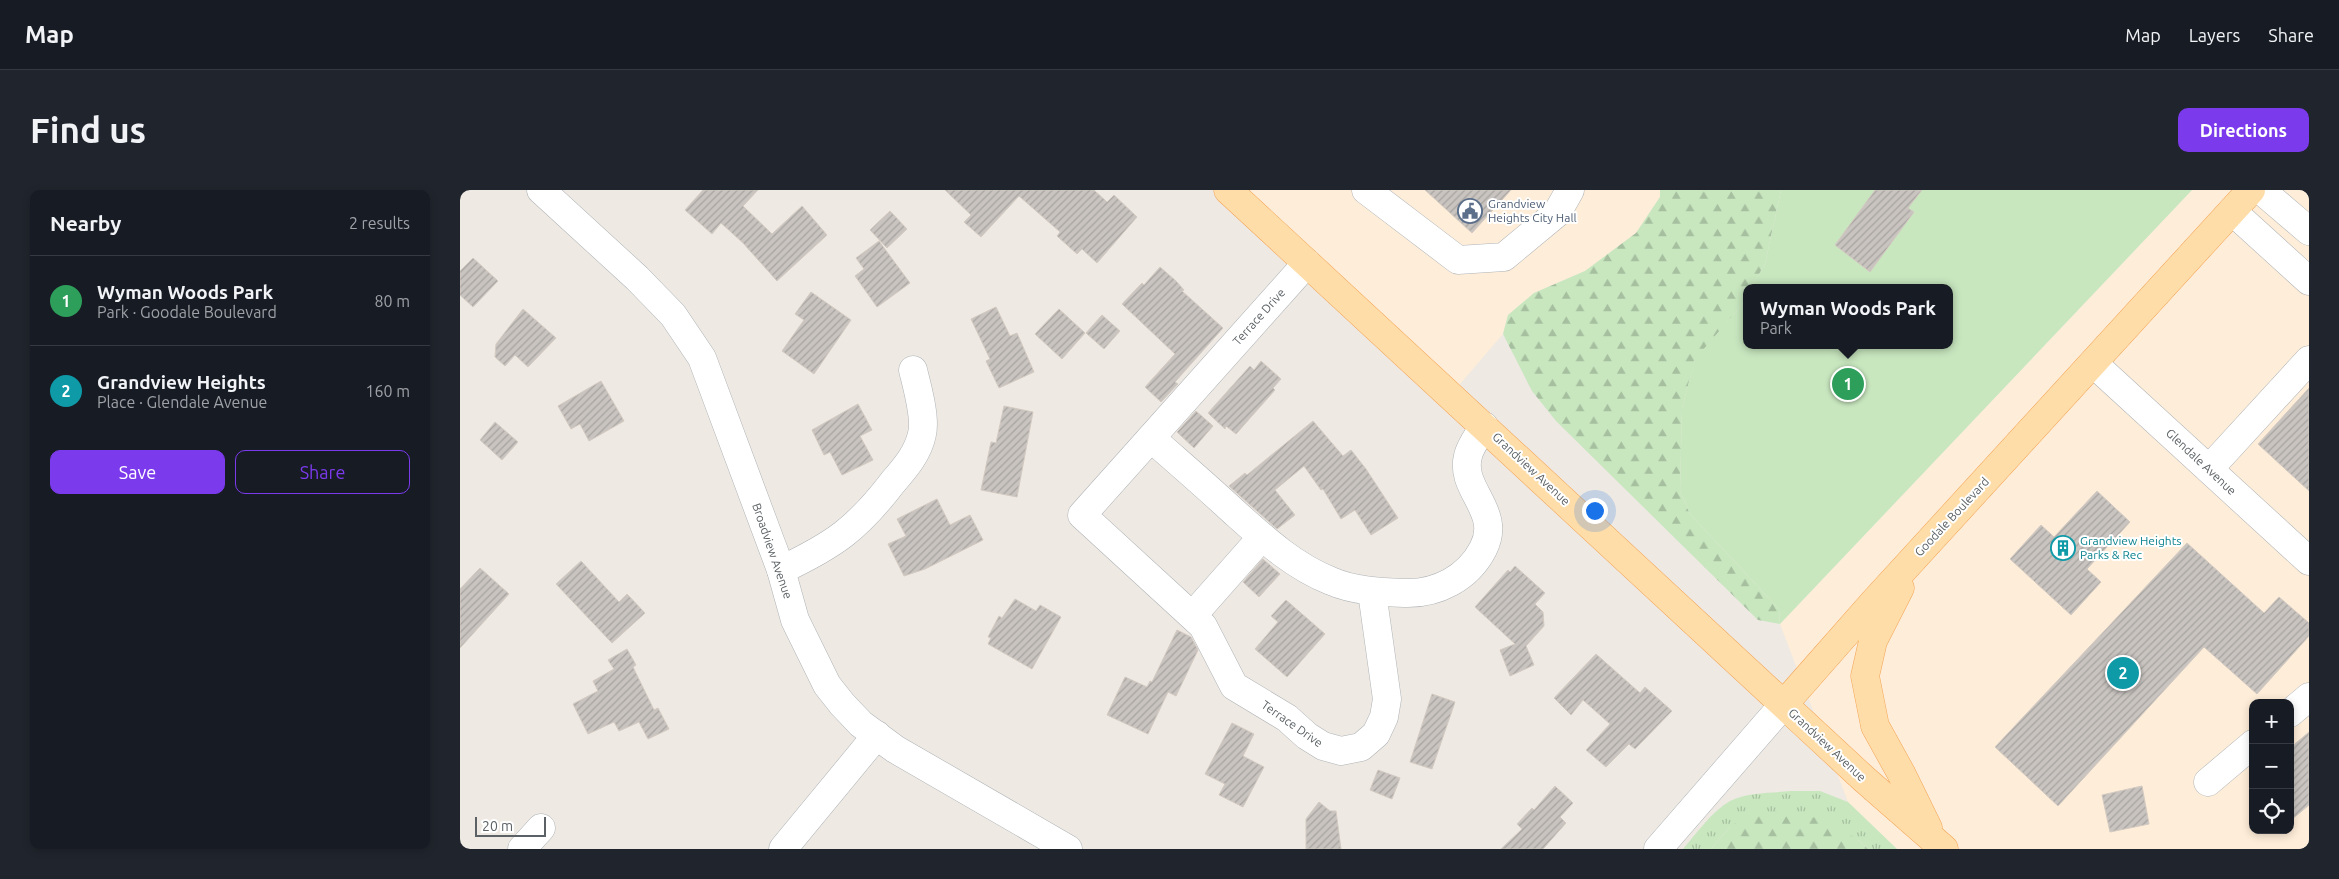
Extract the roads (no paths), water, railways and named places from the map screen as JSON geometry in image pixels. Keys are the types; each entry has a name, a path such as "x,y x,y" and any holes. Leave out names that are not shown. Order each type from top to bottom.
{"main road":[{"name":"Grandview Avenue","path":"1228,190 1864,779 1938,844"},
{"name":"Goodale Boulevard","path":"1784,704 1928,543 2251,190"},
{"path":"1928,543 1894,596 1873,641 1865,676 1875,726 1938,844"}],"street":[{"name":"Broadview Avenue","path":"541,190 637,278 673,315 689,335 702,358 780,570 795,620 828,685 842,704 861,724 895,750 1068,849"},
{"path":"1366,190 1458,260 1504,257 1557,213 1570,190"},
{"path":"2262,190 2309,231"},
{"path":"2232,211 2309,281"},
{"name":"Terrace Drive","path":"1307,263 1082,515 1203,626 1234,686 1287,718 1306,736 1322,746 1341,752 1361,747 1376,734 1384,717 1387,699 1372,592"},
{"path":"2209,470 2309,360"},
{"name":"Glendale Avenue","path":"2093,363 2309,561"},
{"path":"780,570 818,553 847,534 872,509 914,457 923,432 913,370"},
{"path":"1151,438 1285,556 1331,582 1372,592 1419,594 1442,588 1462,576 1483,549 1490,526 1482,503 1467,472 1468,456 1484,426"},
{"path":"1193,615 1262,537"},
{"path":"2294,710 2309,697"},
{"name":"Goodale Boulevard","path":"1658,849 1784,704"},
{"path":"783,849 877,735"},
{"path":"2208,782 2249,747"},
{"path":"522,849 541,828"}],"place":[{"name":"Grandview Heights City Hall","path":"1470,211"},
{"name":"Wyman Woods Park","path":"1848,384"},
{"name":"Grandview Heights Parks & Rec","path":"2063,548"},
{"name":"Grandview Heights","path":"2123,673"}]}
